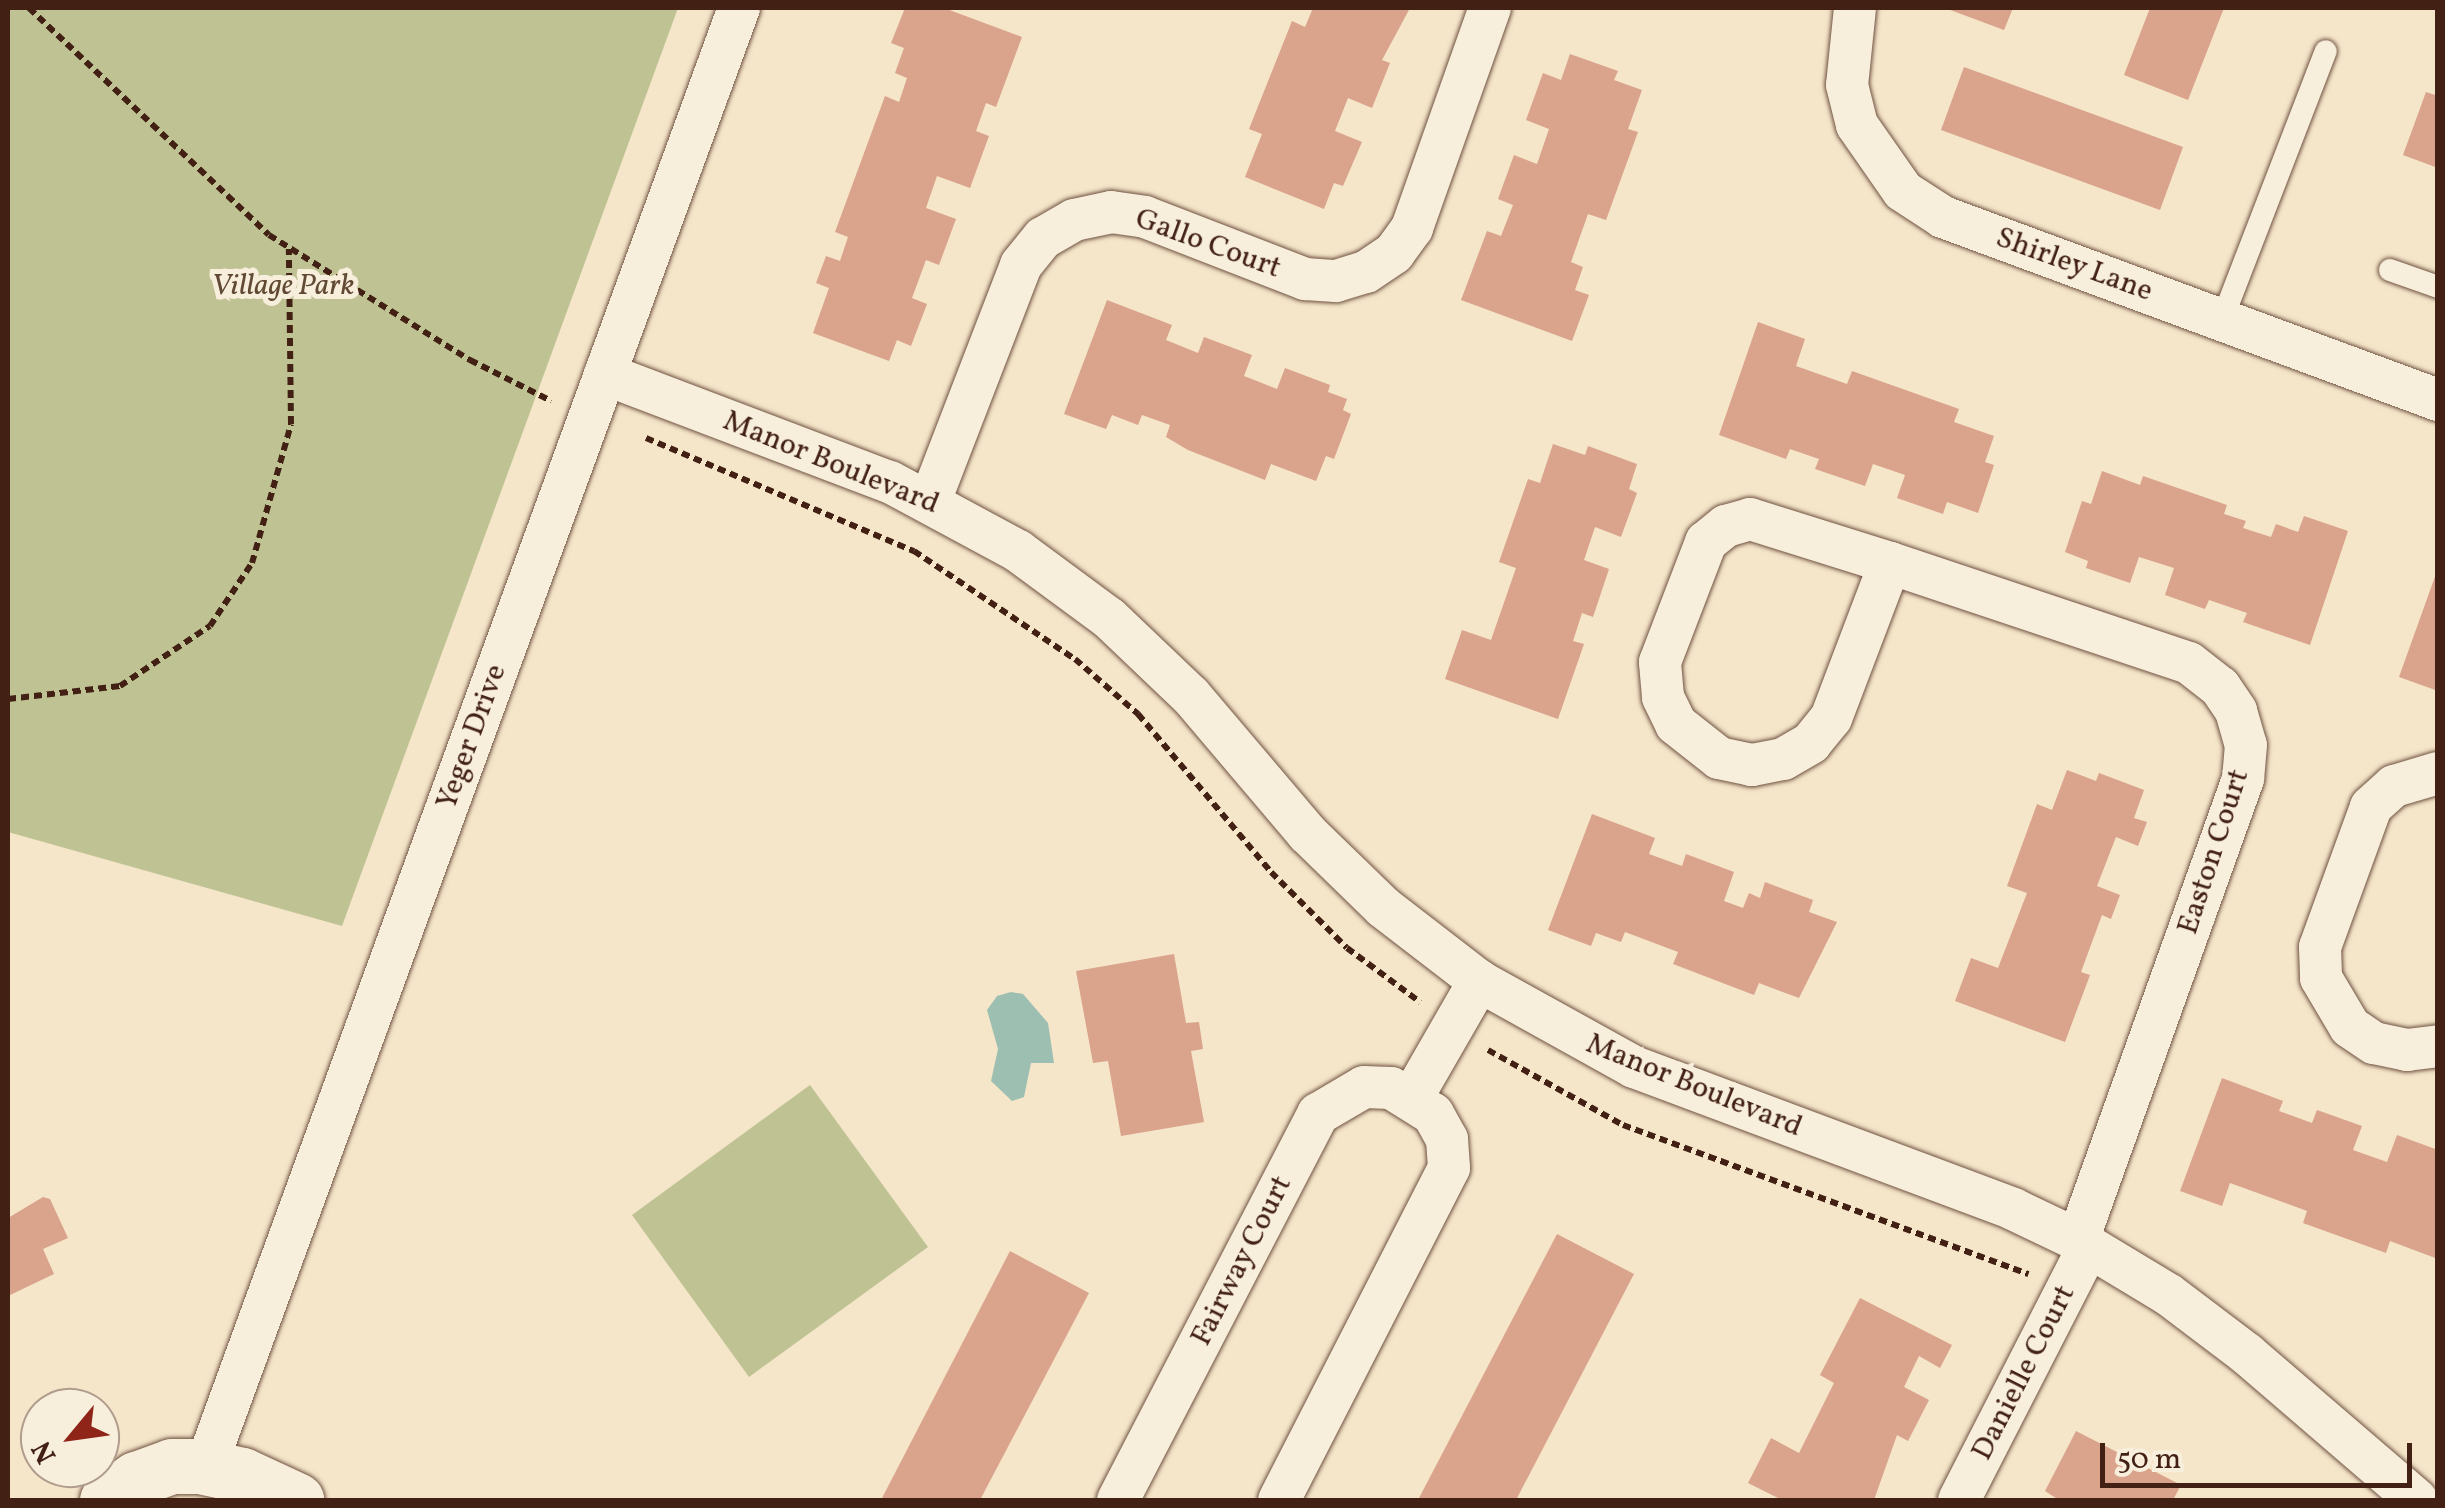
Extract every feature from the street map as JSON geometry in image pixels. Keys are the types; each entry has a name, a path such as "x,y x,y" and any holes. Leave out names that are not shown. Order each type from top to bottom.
{"street":[{"name":"Yeger Drive","path":"206,1466 739,8"},
{"name":"Gallo Court","path":"930,501 1020,265 1044,238 1074,220 1111,212 1145,217 1305,279 1336,281 1366,272 1394,253 1412,228 1490,8"},
{"name":"Shirley Lane","path":"1855,8 1847,85 1857,125 1903,191 1943,217 2438,400"},
{"name":"Manor Boulevard","path":"605,374 930,501 1018,551 1109,618 1191,696 1320,846 1383,907 1479,981 1634,1067 2013,1209 2084,1243 2247,1354 2417,1500"},
{"name":"Easton Court","path":"1890,563 1831,718 1811,743 1783,759 1752,764 1719,758 1676,724 1663,697 1664,643 1706,542 1726,526 1771,522 2189,663 2236,710 2246,745 2243,779 2084,1243"},
{"path":"2438,773 2394,786 2371,807 2320,947 2321,978 2350,1027 2374,1043 2407,1050 2438,1046"},
{"path":"1279,1500 1442,1194 1450,1168 1447,1139 1433,1114 1412,1096 1479,981"},
{"name":"Fairway Court","path":"1118,1500 1318,1114 1364,1087 1412,1096"},
{"name":"Danielle Court","path":"1959,1500 2084,1243"},
{"path":"107,1500 136,1479 172,1466 206,1466 296,1500"}],"lane":[{"path":"2222,320 2326,51"},
{"path":"2390,270 2438,287"}],"path":[{"path":"29,8 289,247 470,360 551,401"},
{"path":"8,699 120,686 210,626 252,562 291,424 289,247"}],"green space":[{"name":"Village Park","path":"8,8 678,8 342,926 8,832"},
{"path":"810,1085 928,1247 749,1377 632,1215"}],"shaded area":[{"path":"1023,994 1048,1023 1054,1063 1031,1063 1024,1097 1012,1101 991,1081 998,1049 987,1010 997,996"}],"building":[{"path":"905,8 944,8 1022,37 996,107 986,103 976,131 989,136 970,188 937,176 926,208 956,219 939,265 926,260 912,298 927,304 911,346 897,340 889,361 813,333 829,288 816,283 826,256 840,261 848,237 835,232 885,96 899,102 907,78 895,73 904,48 891,43"},
{"path":"1313,8 1410,8 1382,60 1390,63 1372,108 1348,98 1335,131 1362,142 1343,186 1334,183 1324,209 1245,177 1262,134 1249,129 1292,21 1305,27"},
{"path":"1945,8 2013,8 2004,30"},
{"path":"2150,8 2224,8 2188,100 2124,75"},
{"path":"1570,54 1618,71 1614,80 1642,90 1628,129 1638,132 1606,220 1588,214 1571,262 1583,267 1575,290 1589,295 1572,341 1461,300 1487,231 1501,236 1513,205 1498,199 1514,155 1537,164 1549,129 1526,120 1543,73 1561,80"},
{"path":"1964,67 2183,147 2160,210 1941,130"},
{"path":"2426,92 2438,96 2438,168 2403,155"},
{"path":"1107,300 1172,325 1166,340 1198,353 1204,337 1252,355 1244,376 1277,389 1285,368 1330,385 1328,392 1347,399 1343,410 1351,414 1334,459 1326,456 1316,481 1271,464 1265,480 1188,450 1166,437 1170,425 1142,415 1138,425 1112,415 1106,429 1064,414"},
{"path":"1758,322 1805,339 1796,366 1847,384 1852,371 1959,409 1954,422 1994,436 1985,462 1994,465 1978,513 1947,502 1943,514 1897,498 1905,475 1873,464 1865,486 1815,469 1819,459 1790,449 1786,459 1719,435"},
{"path":"1553,444 1585,455 1588,446 1637,464 1629,489 1637,493 1621,537 1595,527 1584,560 1609,569 1593,617 1582,613 1573,641 1584,644 1558,719 1445,679 1462,630 1491,640 1516,568 1499,562 1528,479 1540,483"},
{"path":"2102,471 2140,485 2143,476 2227,505 2224,514 2246,521 2243,528 2271,537 2276,524 2298,532 2304,516 2348,531 2310,645 2243,622 2247,613 2209,600 2205,609 2165,595 2174,568 2139,557 2130,583 2086,568 2088,561 2065,552 2082,501 2091,504"},
{"path":"2438,571 2438,691 2399,677"},
{"path":"2067,770 2096,781 2099,773 2144,790 2134,818 2147,822 2138,846 2116,837 2097,886 2120,895 2111,919 2102,915 2081,972 2090,975 2065,1042 1955,1001 1971,958 1998,968 2027,893 2007,886 2037,804 2052,810"},
{"path":"1592,814 1655,838 1649,854 1682,866 1686,854 1734,872 1724,901 1743,908 1749,893 1760,898 1765,882 1813,900 1809,912 1837,922 1799,998 1759,983 1754,995 1673,964 1678,952 1625,932 1621,942 1596,933 1591,946 1548,930"},
{"path":"1174,954 1186,1023 1199,1022 1203,1049 1191,1051 1204,1122 1121,1136 1108,1061 1093,1063 1076,971"},
{"path":"2222,1078 2283,1101 2279,1111 2312,1123 2317,1110 2362,1126 2353,1150 2387,1162 2397,1135 2438,1150 2438,1259 2390,1241 2386,1253 2303,1223 2307,1211 2230,1183 2222,1206 2180,1191"},
{"path":"43,1197 50,1199 68,1238 43,1249 54,1274 8,1296 8,1218"},
{"path":"1557,1234 1634,1274 1516,1500 1418,1500"},
{"path":"1010,1251 1089,1293 980,1500 881,1500"},
{"path":"1860,1298 1952,1345 1940,1368 1919,1356 1904,1387 1929,1400 1908,1441 1897,1435 1874,1500 1782,1500 1748,1483 1771,1438 1799,1453 1834,1383 1820,1375"},
{"path":"2076,1431 2181,1485 2173,1500 2059,1500 2045,1491"}]}
